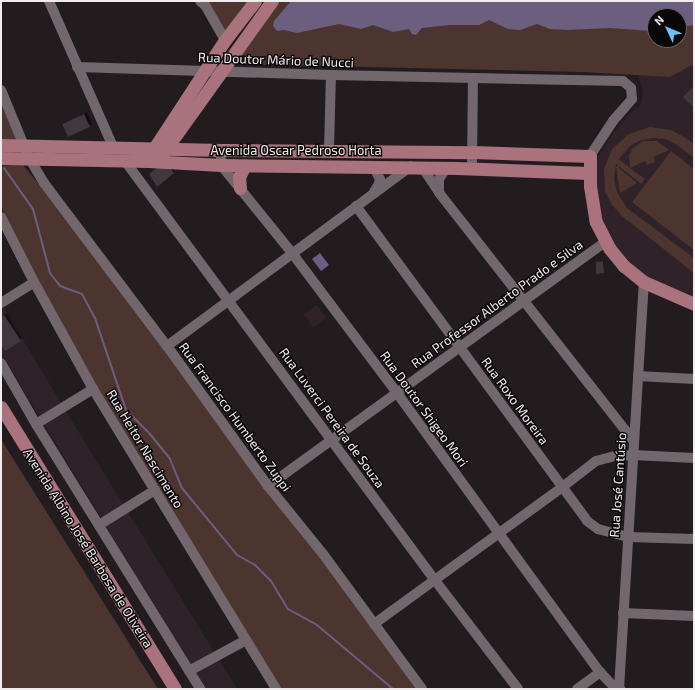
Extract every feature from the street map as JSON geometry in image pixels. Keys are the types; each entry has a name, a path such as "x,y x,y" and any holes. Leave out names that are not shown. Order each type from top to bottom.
{"main road":[{"path":"153,161 205,71 225,40 255,1"},
{"path":"160,148 179,130 272,1"},
{"path":"179,130 183,140 187,145 194,149"},
{"name":"Avenida Oscar Pedroso Horta","path":"1,145 221,150 473,152 590,156"},
{"path":"590,156 589,173 596,222 606,241 624,266 644,282 694,304"},
{"name":"Avenida Oscar Pedroso Horta","path":"1,158 153,161 222,165 472,168 589,173"},
{"path":"240,188 238,177 245,165"},
{"name":"Avenida Albino José Barbosa de Oliveira","path":"1,407 175,689"}],"street":[{"path":"49,1 113,147"},
{"path":"200,1 206,5 225,40"},
{"name":"Rua Doutor Mário de Nucci","path":"77,67 331,75 623,81 631,88 632,99 613,121 590,156"},
{"path":"328,150 331,75"},
{"path":"472,168 473,78"},
{"name":"Rua Francisco Humberto Zuppi","path":"1,90 25,145 29,158 53,196 167,346 268,486 323,554 422,689"},
{"path":"221,150 222,165"},
{"name":"Rua Luverci Pereira de Souza","path":"125,161 230,301 434,579 518,689"},
{"name":"Rua Doutor Shigeo Mori","path":"222,165 292,253 397,393 600,672 613,686 620,689"},
{"path":"372,195 379,184 380,179 373,166"},
{"path":"167,346 230,301 356,206 416,167 440,194 523,302 634,441"},
{"path":"440,194 439,179 447,168"},
{"name":"Rua Roxo Moreira","path":"356,206 561,488 588,522 598,529 628,537 694,539"},
{"name":"Rua Heitor Nascimento","path":"1,217 34,282 94,389 276,689"},
{"name":"Rua Professor Alberto Prado e Silva","path":"268,486 606,241"},
{"path":"1,303 34,282"},
{"name":"Rua José Cantúsio","path":"620,689 623,613 644,282"},
{"path":"1,362 36,424 200,689"},
{"path":"638,376 694,379"},
{"path":"36,424 94,389"},
{"path":"374,624 596,461 614,456 633,455 694,458"},
{"path":"98,525 155,490"},
{"path":"623,613 694,616"},
{"path":"189,671 246,640"},
{"path":"577,689 600,672"}],"shaded area":[{"path":"200,1 254,1 225,40"},
{"path":"277,1 694,1 694,64 670,77 581,72 233,64"},
{"path":"291,1 694,1 694,25 687,26 687,8 647,8 647,31 610,28 568,30 550,29 537,24 520,30 508,29 489,20 479,25 450,25 422,28 416,35 412,34 409,29 393,32 373,25 361,29 339,24 297,33 284,30 277,31 273,26 274,21"},
{"path":"694,64 694,300 641,274 624,257 609,236 601,216 597,198 596,165 598,157 611,136 630,113 640,106 643,92 638,75 670,77"},
{"path":"1,90 25,145 1,145"},
{"path":"650,127 671,130 694,144 694,158 677,145 666,139 653,138 641,140 630,146 619,159 645,179 641,184 616,164 614,179 617,192 627,208 694,258 694,273 622,216 612,205 605,192 604,169 612,149 629,134"},
{"path":"643,141 657,141 669,150 654,157 655,162 647,165 645,161 630,168 629,155 632,149"},
{"path":"671,151 694,169 694,250 632,202"},
{"path":"23,165 104,264 422,689 276,689 34,282 1,206 1,166"},
{"path":"616,166 619,166 619,168 637,183 620,193"},
{"path":"320,253 329,265 321,271 312,259"},
{"path":"1,303 237,689 204,689 1,353"},
{"path":"317,305 326,318 313,327 304,314"},
{"path":"1,439 17,465 158,689 1,689"}],"building":[{"path":"694,86 694,108 683,97"},
{"path":"84,114 90,127 68,137 62,124"},
{"path":"158,167 170,168 174,173 157,187 149,174"},
{"path":"603,261 604,273 596,274 596,262"},
{"path":"4,315 21,341 5,351 1,345 1,317"}],"waterway":[{"path":"4,168 33,209 50,273 60,286 82,294 95,318 126,410 150,434 170,459 182,488 237,555 255,565 271,581 288,609 317,625 393,689"}]}
